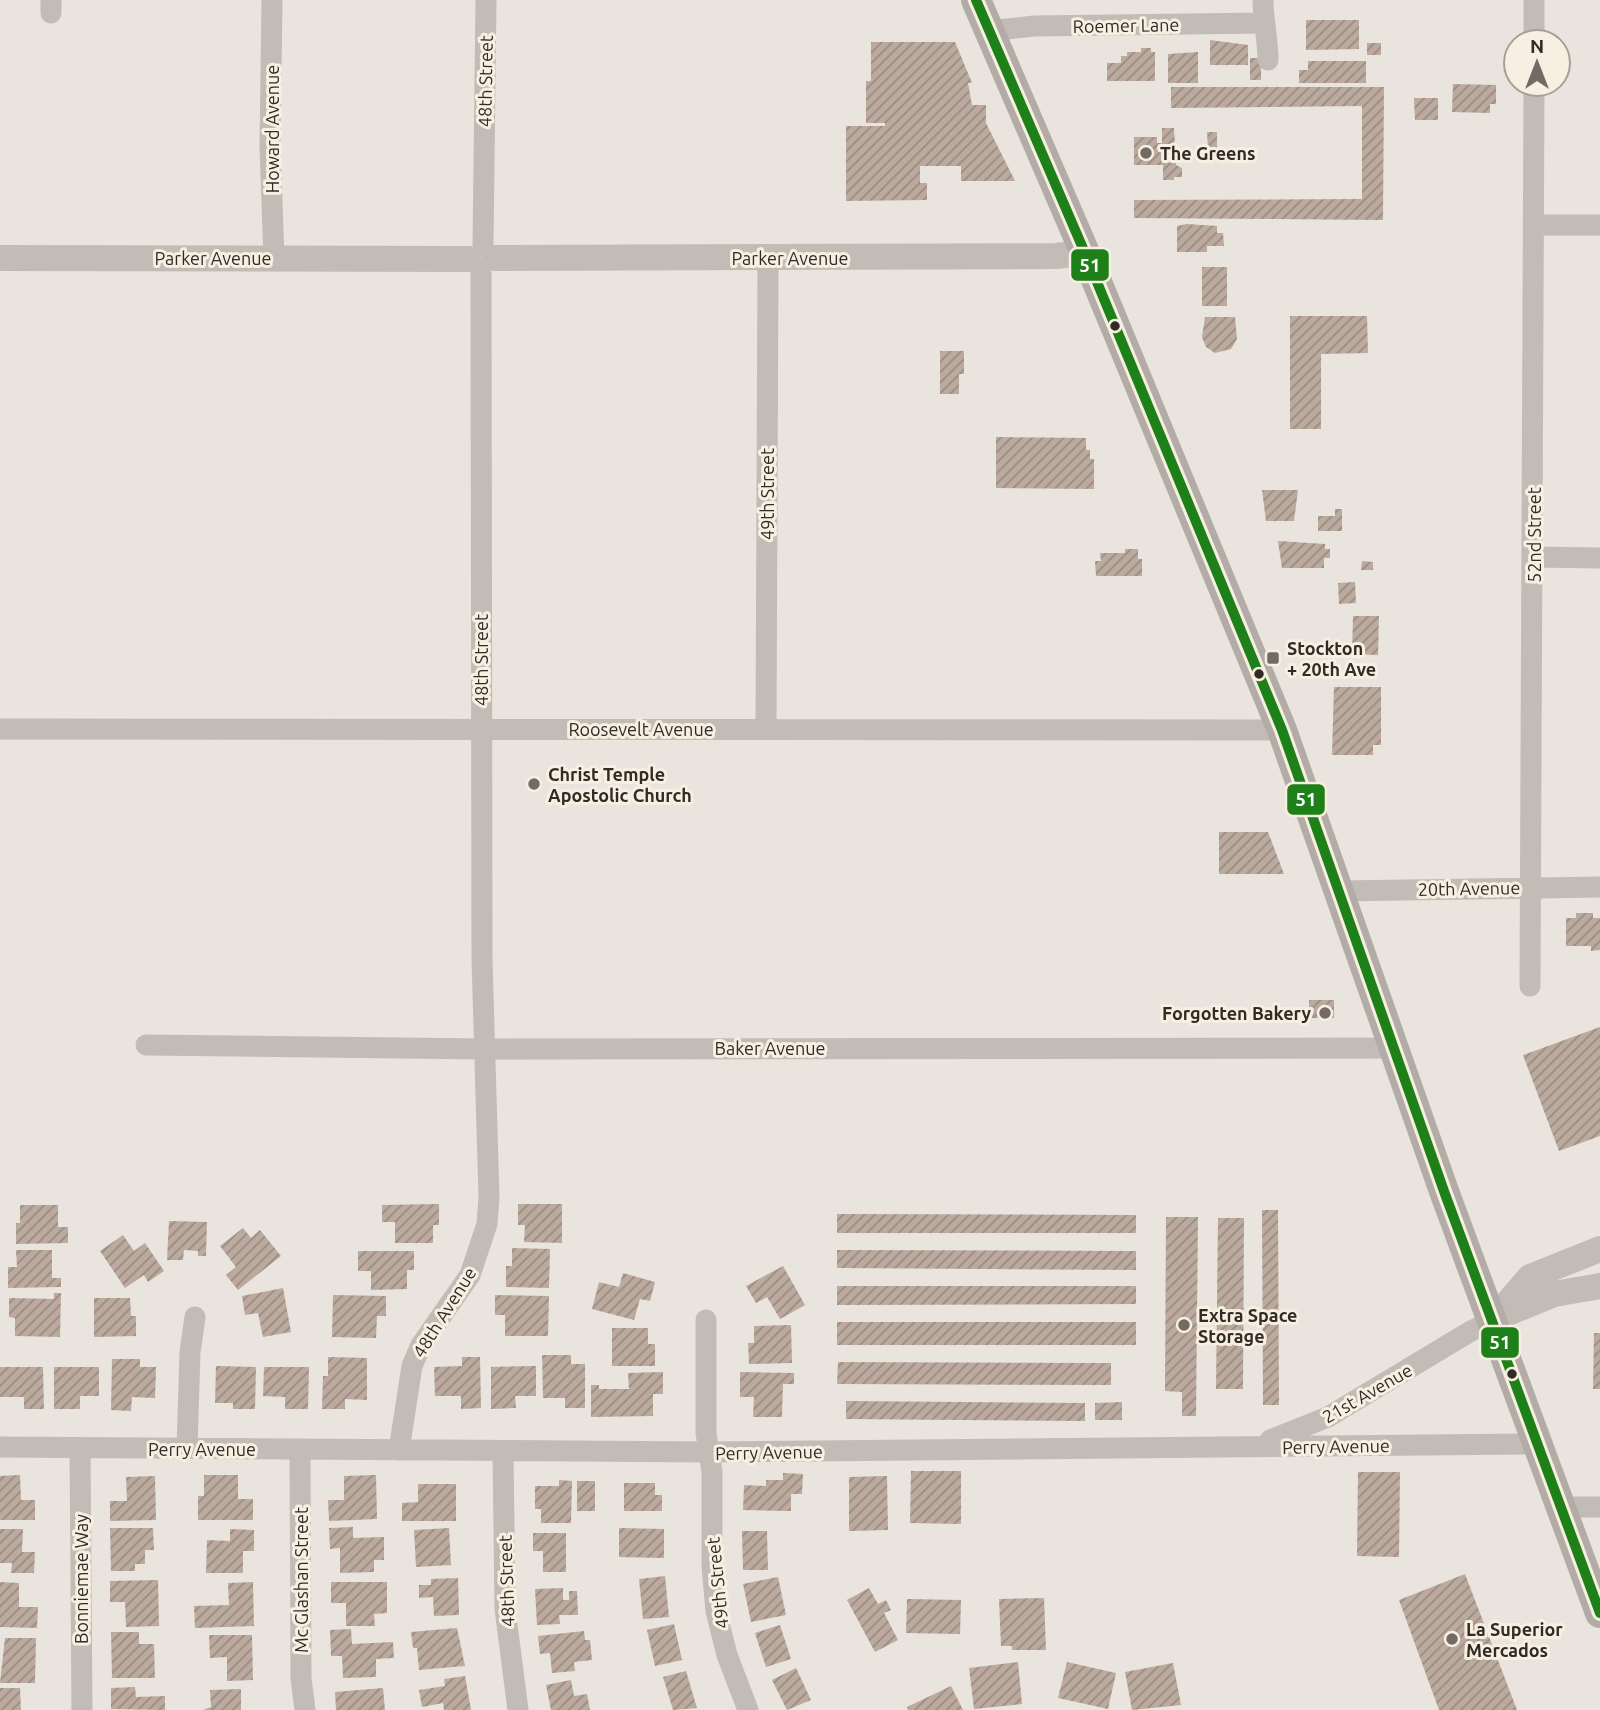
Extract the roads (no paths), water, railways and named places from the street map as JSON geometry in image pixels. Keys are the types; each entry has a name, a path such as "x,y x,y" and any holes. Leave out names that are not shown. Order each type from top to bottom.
{"main road":[{"path":"976,0 1085,253 1282,730 1492,1321 1600,1613"}],"street":[{"name":"Howard Avenue","path":"272,0 270,147 274,258"},
{"name":"48th Street","path":"485,1049 482,258 486,0"},
{"path":"1263,0 1263,23 1268,30 1268,60"},
{"path":"1534,0 1534,28"},
{"name":"Roemer Lane","path":"988,31 1034,26 1263,23"},
{"name":"52nd Street","path":"1530,986 1534,98"},
{"path":"1535,225 1600,225"},
{"name":"Parker Avenue","path":"0,258 768,258 1056,256 1085,253"},
{"name":"49th Street","path":"766,729 768,258"},
{"path":"1534,558 1600,558"},
{"name":"Roosevelt Avenue","path":"0,729 1282,730"},
{"name":"20th Avenue","path":"1339,891 1600,887"},
{"name":"Baker Avenue","path":"146,1045 485,1049 1394,1048"},
{"name":"48th Avenue","path":"399,1450 412,1366 421,1345 470,1275 487,1224 489,1197 485,1049"},
{"name":"21st Avenue","path":"1492,1321 1530,1277 1600,1249"},
{"name":"21st Avenue","path":"1234,1447 1282,1437 1328,1417 1492,1321 1554,1294 1600,1286"},
{"path":"187,1448 190,1352 195,1317"},
{"name":"49th Street","path":"706,1320 709,1452 712,1472 712,1566 716,1611 727,1655 748,1710"},
{"name":"Perry Avenue","path":"0,1447 709,1452 1538,1444"},
{"name":"Bonniemae Way","path":"80,1448 82,1710"},
{"name":"Mc Glashan Street","path":"300,1449 301,1678 304,1710"},
{"name":"48th Street","path":"503,1451 505,1609 518,1710"},
{"path":"1561,1507 1600,1507"}],"place":[{"name":"The Greens","path":"1146,153"},
{"name":"Stockton + 20th Ave","path":"1273,658"},
{"name":"Christ Temple Apostolic Church","path":"534,784"},
{"name":"Forgotten Bakery","path":"1325,1013"},
{"name":"Extra Space Storage","path":"1184,1325"},
{"name":"La Superior Mercados","path":"1452,1639"}]}
